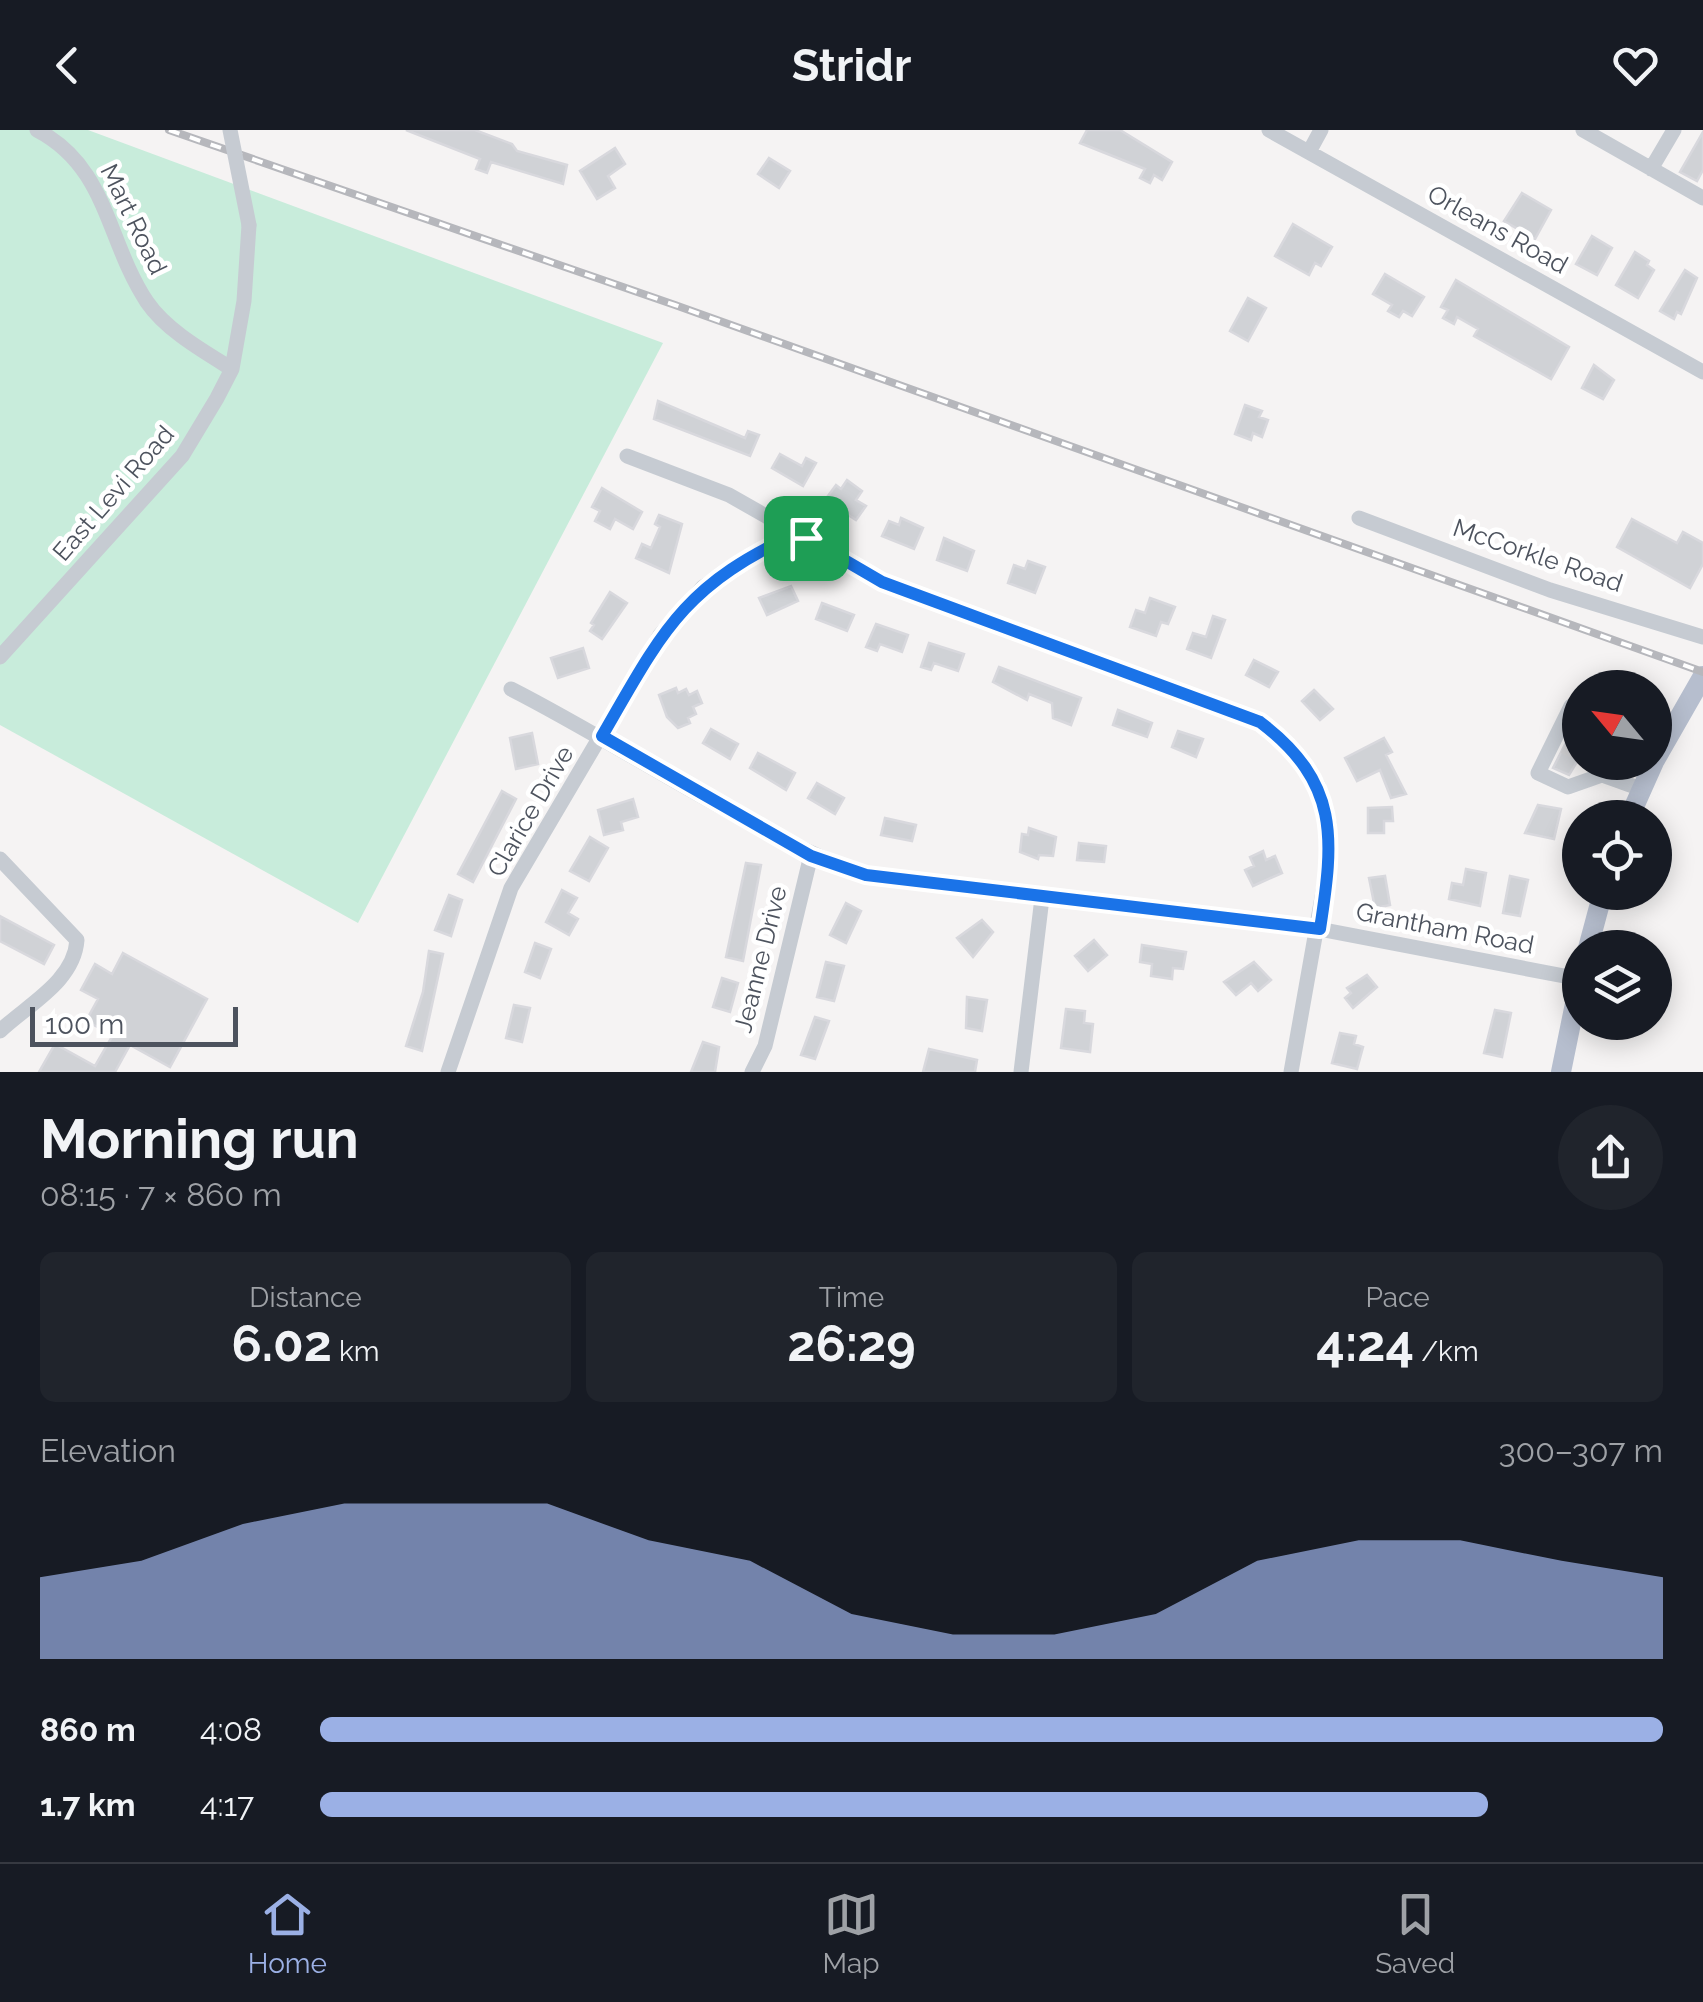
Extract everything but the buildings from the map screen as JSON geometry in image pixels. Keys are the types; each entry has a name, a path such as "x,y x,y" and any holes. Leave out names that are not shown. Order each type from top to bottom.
{"main road":[{"path":"1672,728 1703,676"},
{"path":"1637,800 1646,780"},
{"path":"1561,1072 1567,1040"}],"street":[{"name":"Mart Road","path":"37,130 64,144 94,184 127,268 150,306 201,350 232,369"},
{"name":"East Levi Road","path":"0,657 182,456 232,369 244,301 249,225 230,130"},
{"name":"Orleans Road","path":"1269,130 1703,372"},
{"path":"1308,152 1321,130"},
{"path":"1583,130 1703,198"},
{"path":"1651,169 1674,130"},
{"path":"628,456 730,495 882,582 1232,708 1273,732 1308,769 1327,810 1330,852 1320,929 1291,1072"},
{"name":"McCorkle Road","path":"1359,518 1550,590 1703,636"},
{"name":"Clarice Drive","path":"448,1072 511,888 660,635 703,587 798,533"},
{"name":"Grantham Road","path":"511,689 602,736 811,856 866,875 1320,929 1562,975"},
{"path":"1562,734 1538,773 1568,787 1580,780"},
{"path":"1627,780 1642,789"},
{"name":"Jeanne Drive","path":"752,1072 765,1046 811,856"},
{"path":"0,859 77,940 62,972 40,1001 0,1030"},
{"path":"1021,1072 1042,898"}],"green space":[{"path":"0,130 88,130 663,343 358,923 0,725"}],"railway":[{"path":"169,130 675,305 1703,672"}],"route":[{"path":"798,533 806,538 853,568 898,588 1232,708 1260,722 1286,742 1308,769 1327,810 1330,852 1320,929 916,884 866,875 811,856 602,736 660,635 703,587 772,544 798,533"}]}
